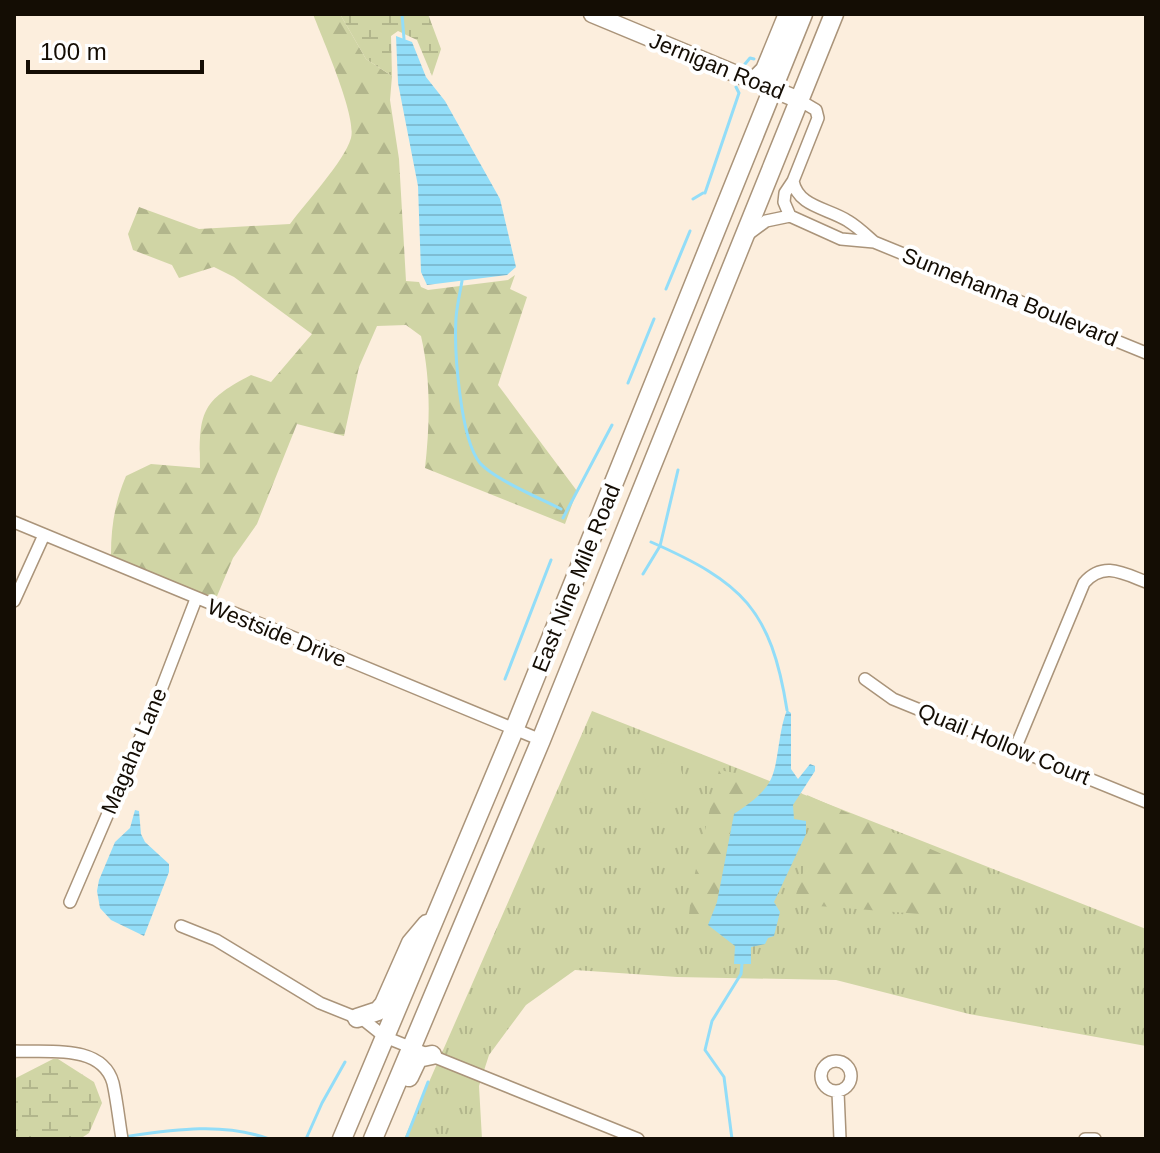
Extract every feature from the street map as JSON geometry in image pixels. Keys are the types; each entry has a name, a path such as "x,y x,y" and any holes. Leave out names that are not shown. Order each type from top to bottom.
{"main road":[{"path":"754,81 765,70 788,14"},
{"name":"East Nine Mile Road","path":"342,1139 514,730 803,14"},
{"name":"East Nine Mile Road","path":"373,1139 541,740 834,14"},
{"path":"699,347 701,317 779,126 781,102 773,89"},
{"path":"412,1047 401,1027 404,1015 491,804 501,761"},
{"path":"357,1018 378,1011 384,1004 411,943 439,910"},
{"path":"362,1139 395,1061 396,1050 385,1037"},
{"path":"383,1139 418,1058 432,1055"}],"street":[{"name":"Jernigan Road","path":"592,14 799,100"},
{"path":"743,237 766,221 790,216 784,202 785,193 793,181 818,118 816,110 799,100"},
{"name":"Sunnehanna Boulevard","path":"793,181 795,192 802,200 846,219 874,242"},
{"name":"Sunnehanna Boulevard","path":"790,216 841,239 874,242 1146,353"},
{"name":"Westside Drive","path":"14,522 541,740"},
{"path":"14,601 44,535"},
{"path":"1015,749 1084,583 1099,571 1108,569 1146,582"},
{"name":"Magaha Lane","path":"70,902 161,690 196,599"},
{"name":"Quail Hollow Court","path":"865,679 893,699 1146,802"},
{"path":"181,926 216,940 320,1003 357,1018 385,1037 638,1139"},
{"path":"14,1051 83,1054 101,1064 112,1082 122,1139"},
{"path":"838,1092 840,1139"},
{"path":"1085,1139 1095,1139"}],"green space":[{"path":"313,14 340,14 366,59 392,76 390,100 399,159 406,281 419,282 421,287 428,290 508,280 515,275 510,289 527,297 498,385 577,491 565,524 425,468 429,402 421,336 406,325 377,326 359,367 344,436 297,424 257,524 233,558 215,601 111,555 114,514 122,486 126,476 151,464 200,468 203,421 213,401 251,375 271,382 312,334 234,277 214,267 179,278 172,265 133,250 128,234 139,207 199,229 290,224 333,170 351,138 344,95"},
{"path":"340,14 428,14 441,49 432,76 417,40 398,31 391,36 392,76 366,59"},
{"path":"592,711 1146,929 1146,1046 969,1014 836,980 677,977 575,970 526,1005 489,1055 479,1086 482,1139 404,1139"},
{"path":"671,761 680,766 683,777 657,804 646,801 641,789 646,780 652,771"},
{"path":"719,770 746,775 767,785 753,801 734,814 717,902 708,925 699,924 689,915 692,886"},
{"path":"807,795 974,868 920,914 793,904 814,838"},
{"path":"58,1059 94,1082 102,1103 89,1133 80,1139 14,1139 14,1079"}],"water":[{"path":"396,36 412,42 426,77 445,101 500,199 516,267 507,275 427,285 421,272 418,186 398,83"},
{"path":"787,710 791,713 791,769 798,779 810,764 815,766 815,771 793,805 794,819 806,821 806,834 774,902 780,912 774,936 768,938 765,944 751,947 751,964 734,964 735,946 708,925 717,902 734,814 760,794 771,779"},
{"path":"135,810 139,811 141,834 145,842 169,864 169,872 144,936 111,920 100,908 97,891 115,842 130,828"}],"waterway":[{"path":"402,14 404,39"},
{"path":"745,64 750,58 754,59"},
{"path":"705,193 739,93 736,87"},
{"path":"693,199 703,193"},
{"path":"666,289 690,231"},
{"path":"462,281 456,318 457,371 463,415 473,451 480,463 496,476 561,509"},
{"path":"628,383 654,319"},
{"path":"563,518 612,425"},
{"path":"643,574 660,546 678,470"},
{"path":"651,542 708,571 747,603 772,647 787,710"},
{"path":"505,679 551,560"},
{"path":"732,1139 724,1077 705,1050 712,1021 741,974 742,964"},
{"path":"306,1139 345,1062"},
{"path":"406,1139 428,1082"},
{"path":"108,1139 189,1129 230,1130 269,1139"}]}
